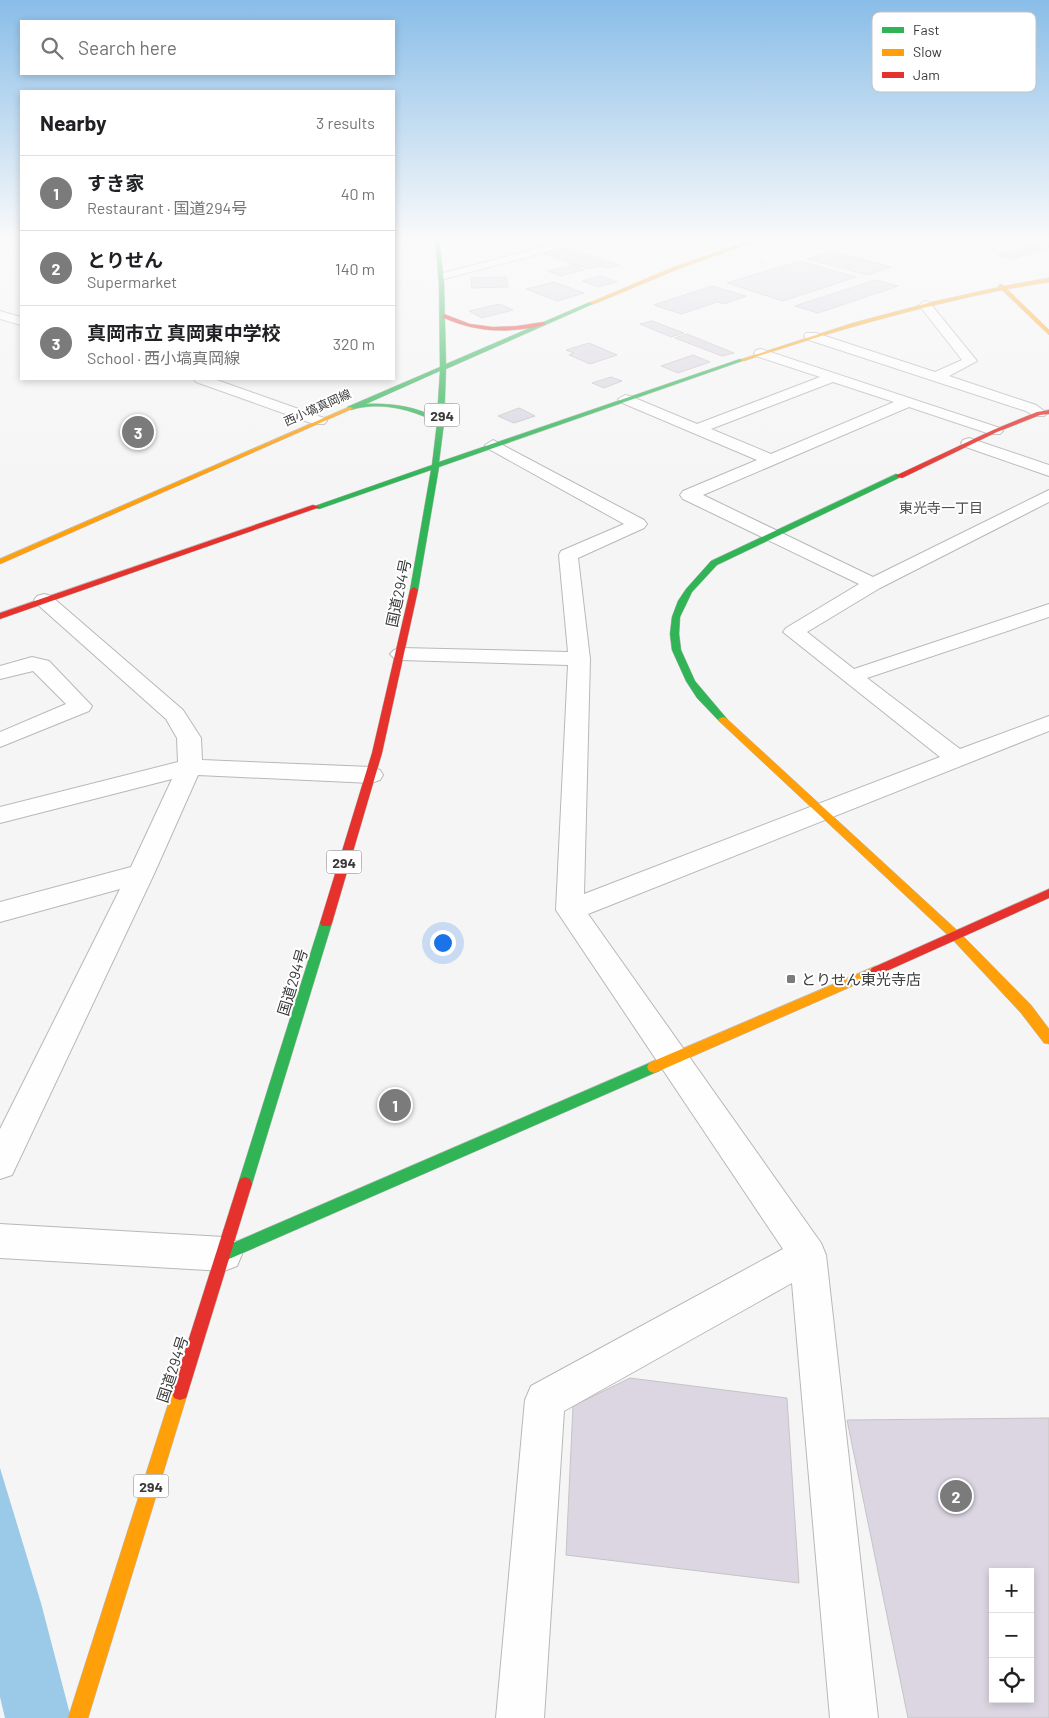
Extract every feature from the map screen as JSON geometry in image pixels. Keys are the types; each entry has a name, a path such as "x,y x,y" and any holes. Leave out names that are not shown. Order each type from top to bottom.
{"main road":[{"name":"国道294号","path":"78,1718 224,1254 371,775 401,654 424,541 437,464 446,366 444,319"},
{"path":"450,319 465,327 488,331 515,330 543,324"},
{"name":"西小塙真岡線","path":"0,562 554,319"},
{"path":"0,616 762,352 873,319"},
{"path":"1036,319 1049,332"},
{"path":"350,408 390,404 406,406 420,409 441,423"},
{"path":"1022,421 995,431 714,563 697,578 684,596 674,617 673,639 684,671 698,693 717,715 956,936 1026,1009 1049,1039"},
{"path":"224,1254 956,936 1049,893"}],"street":[{"path":"936,319 970,361 936,377"},
{"path":"811,336 1031,408 1043,418"},
{"path":"762,352 995,431"},
{"path":"698,429 833,377"},
{"path":"204,380 320,421"},
{"path":"625,399 770,460"},
{"path":"873,584 689,495 908,402"},
{"path":"1022,421 1043,418"},
{"path":"969,444 1049,471"},
{"path":"493,445 638,524 568,554 579,659 570,910 808,1255 854,1718"},
{"path":"956,758 853,676 793,632 873,584 1049,496"},
{"path":"0,1164 141,874 190,767 189,738 175,715 44,600"},
{"path":"853,676 1049,610"},
{"path":"401,654 579,659"},
{"path":"0,673 32,663 41,666 81,706 0,740"},
{"path":"570,910 1049,723"},
{"path":"0,815 190,767 371,775"},
{"path":"0,912 141,874"},
{"path":"0,1242 224,1254"},
{"path":"520,1718 545,1400 808,1255"}],"water":[{"path":"0,1468 41,1603 71,1718 5,1718 0,1697"}],"building":[{"path":"652,321 684,333 671,337 640,324"},
{"path":"687,334 734,353 722,356 675,338"},
{"path":"589,343 617,355 590,364 569,355 574,353 566,350"},
{"path":"693,355 710,362 678,373 661,366"},
{"path":"611,377 622,381 604,388 592,383"},
{"path":"519,408 535,416 514,423 498,416"},
{"path":"630,1378 787,1398 799,1583 566,1555 573,1406"},
{"path":"1049,1418 1049,1718 908,1718 847,1420"}],"traffic: fast":[{"path":"414,590 430,502 441,415 444,319"},
{"path":"351,408 555,319"},
{"path":"316,507 742,360"},
{"path":"350,407 397,407 419,412 441,423"},
{"path":"723,720 711,709 690,681 682,666 677,650 674,634 676,617 682,601 689,590 714,563 899,476"},
{"path":"245,1184 326,923"},
{"path":"224,1254 654,1067"}],"traffic: slow":[{"path":"742,360 872,319"},
{"path":"1035,319 1049,333"},
{"path":"0,562 351,408"},
{"path":"723,720 956,936 1026,1009 1049,1039"},
{"path":"654,1067 876,971"},
{"path":"78,1718 180,1392"}],"traffic: jam":[{"path":"450,319 481,328 493,329 543,324"},
{"path":"899,476 995,431 1039,413 1049,412"},
{"path":"0,616 316,507"},
{"path":"326,923 377,753 414,590"},
{"path":"876,971 1049,893"},
{"path":"180,1392 245,1184"}],"place":[{"name":"真岡市立 真岡東中学校","path":"138,432"},
{"name":"とりせん東光寺店","path":"791,979"},
{"name":"すき家","path":"395,1105"},
{"name":"とりせん","path":"956,1496"}],"district":[{"name":"東光寺一丁目","path":"941,507"}]}
